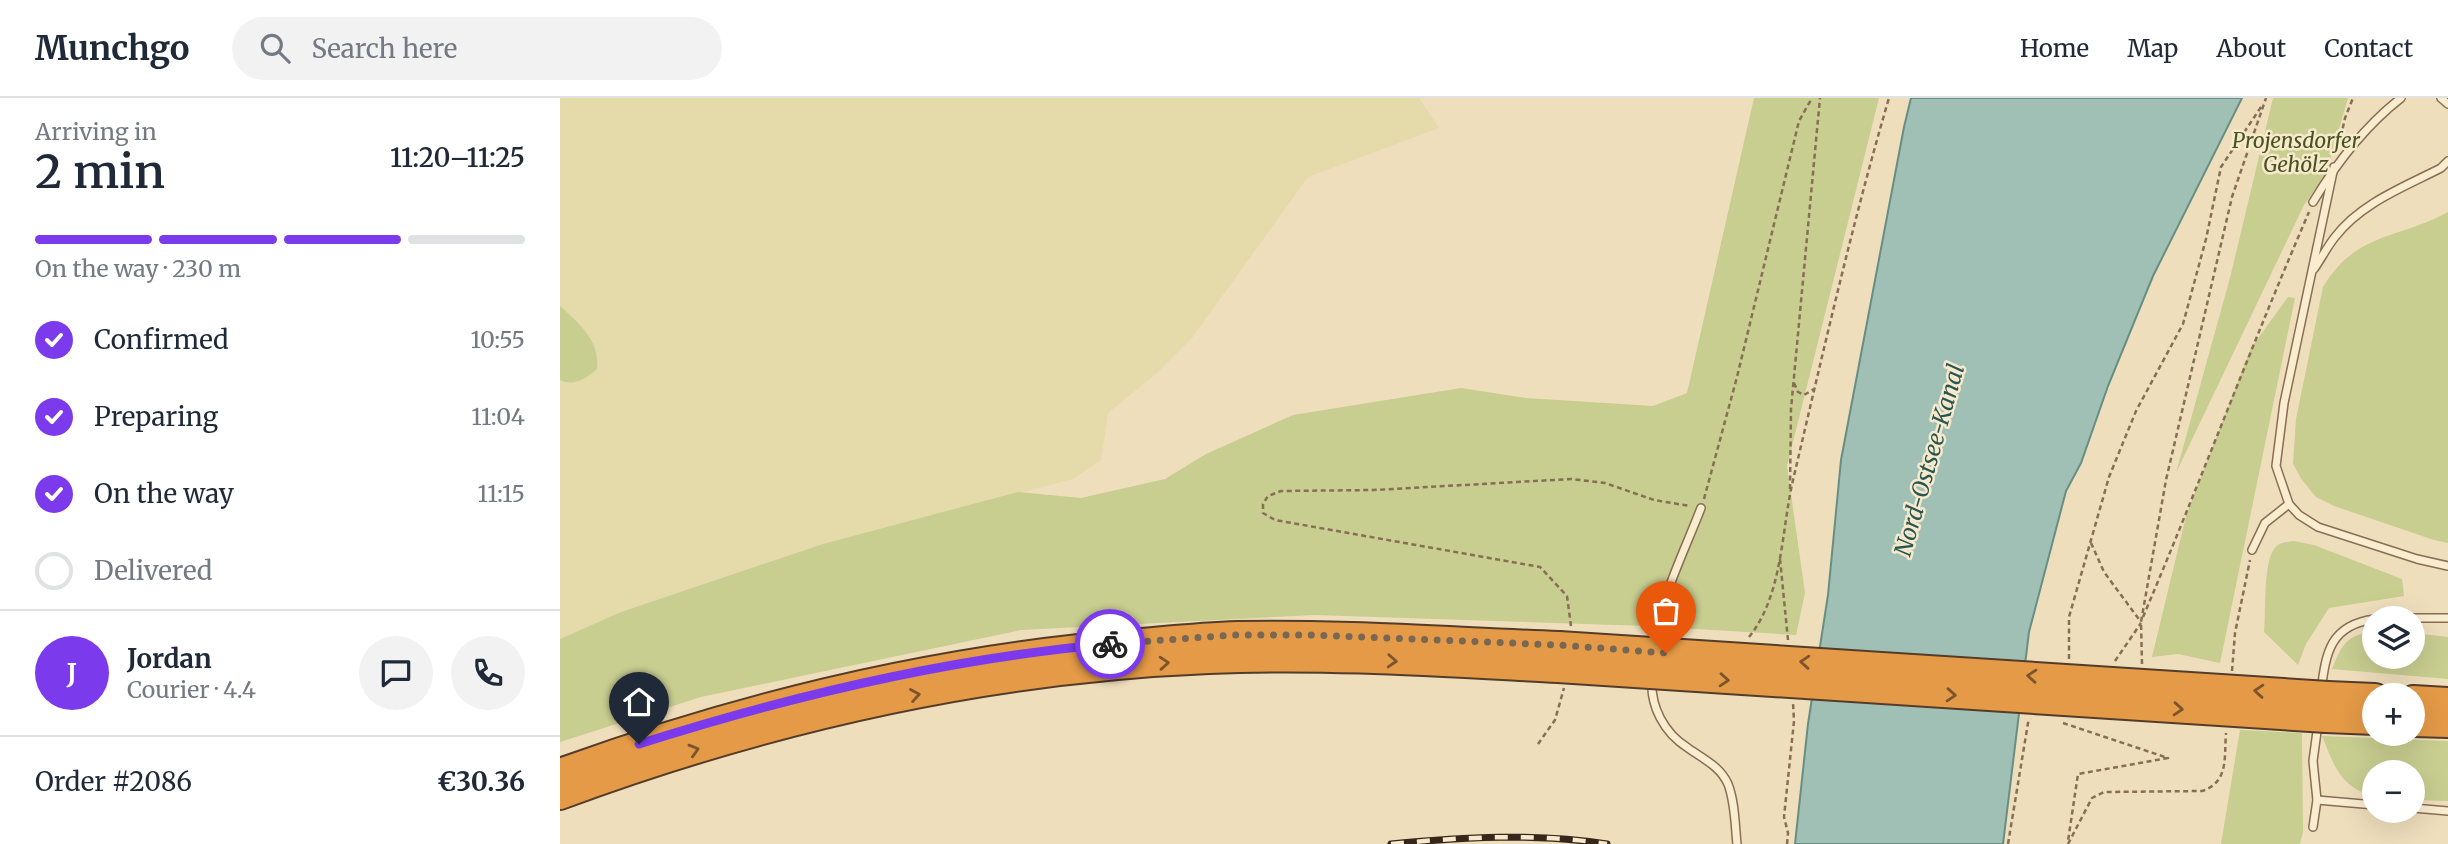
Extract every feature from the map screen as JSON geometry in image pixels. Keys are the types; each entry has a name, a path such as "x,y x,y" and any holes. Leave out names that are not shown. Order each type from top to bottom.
{"highway":[{"path":"560,772 708,722 808,694 918,671 1087,646 1234,635 1313,635 1563,657 2327,707 2362,717"},
{"path":"560,796 710,745 825,714 951,688 1084,669 1210,660 1563,657"},
{"path":"2327,707 2362,700"},
{"path":"2425,700 2448,701"},
{"path":"2425,723 2448,724"}],"lane":[{"path":"2313,202 2334,167 2384,112 2401,98"},
{"path":"2441,98 2448,104"},
{"path":"2312,273 2335,236 2354,217 2379,199 2441,168 2448,161"},
{"path":"2334,167 2284,403 2276,466 2289,504 2299,515 2318,527 2417,559 2448,566"},
{"path":"2252,550 2265,523 2289,504"},
{"path":"1653,658 1654,633 1701,508"},
{"path":"2425,618 2448,618"},
{"path":"2313,827 2317,800 2313,761 2325,665 2331,644 2341,631 2362,622"},
{"path":"1652,670 1651,695 1662,722 1684,746 1715,766 1727,784 1737,844"},
{"path":"2317,800 2362,804"},
{"path":"2425,809 2448,811"}],"path":[{"path":"1538,744 1555,720 1563,697 1567,596 1540,567 1275,520 1263,513 1263,504 1268,496 1281,492 1374,490 1572,479 1605,483 1654,500 1701,508 1737,377 1799,121 1812,98"},
{"path":"1790,494 1791,409 1820,98"},
{"path":"1743,645 1759,625 1773,589 1790,494 1815,388 1889,98"},
{"path":"2069,660 2069,617 2109,477 2136,411 2183,324 2206,239 2221,167 2266,98"},
{"path":"2143,674 2141,622 2166,480 2232,197 2266,98"},
{"path":"2334,167 2345,118 2353,98"},
{"path":"2141,622 2198,488 2254,340 2313,202"},
{"path":"1794,383 1798,392 1804,395 1815,388"},
{"path":"2090,542 2104,572 2141,622"},
{"path":"2008,844 2028,723 2035,714"},
{"path":"2059,722 2168,758 2078,774 2068,844"},
{"path":"2068,844 2092,798"}],"shaded area":[{"path":"560,98 1419,98 1439,128 1308,177 1192,338 1156,374 1108,413 1101,460 1073,479 823,544 621,612 560,639 560,380 566,383 588,334 560,306"}],"green space":[{"path":"1754,98 1879,98 1787,466 1805,593 1796,635 1646,626 1315,615 1021,630 701,697 560,742 560,639 621,612 823,544 1018,492 1081,498 1165,479 1206,454 1293,415 1461,388 1526,398 1653,406 1687,393"},
{"name":"Projensdorfer Gehölz","path":"2273,98 2348,98 2326,173 2304,205 2176,473 2231,274"},
{"path":"2448,212 2448,543 2334,506 2316,497 2293,464 2296,419 2323,287 2336,269 2364,246"},
{"path":"2288,297 2295,298 2220,663 2178,654 2152,657 2186,516 2251,348"},
{"path":"560,306 587,334 597,359 597,369 575,382 560,380"},
{"path":"2294,541 2314,545 2402,579 2404,596 2329,608 2306,644 2298,665 2264,632 2270,556 2278,545"},
{"path":"2362,634 2362,669 2425,669 2425,634 2448,637 2448,679 2332,669 2346,642"},
{"path":"2240,730 2302,733 2303,832 2300,844 2221,844"},
{"path":"2322,736 2362,738 2362,746 2425,746 2425,740 2448,741 2448,801 2425,800 2425,760 2362,760 2362,792 2346,781"}],"water":[{"name":"Nord-Ostsee-Kanal","path":"1911,98 2242,98 2153,276 2108,386 2081,463 2066,491 2029,632 2003,844 1795,844 1808,724 1828,595 1841,460"}],"railway":[{"path":"1391,844 1499,837 1553,838 1607,844"}],"way so far":[{"path":"1110,644 1234,635 1313,635 1559,645 1666,653"}],"route":[{"path":"639,744 808,694 905,673 1030,653 1110,644"}]}
